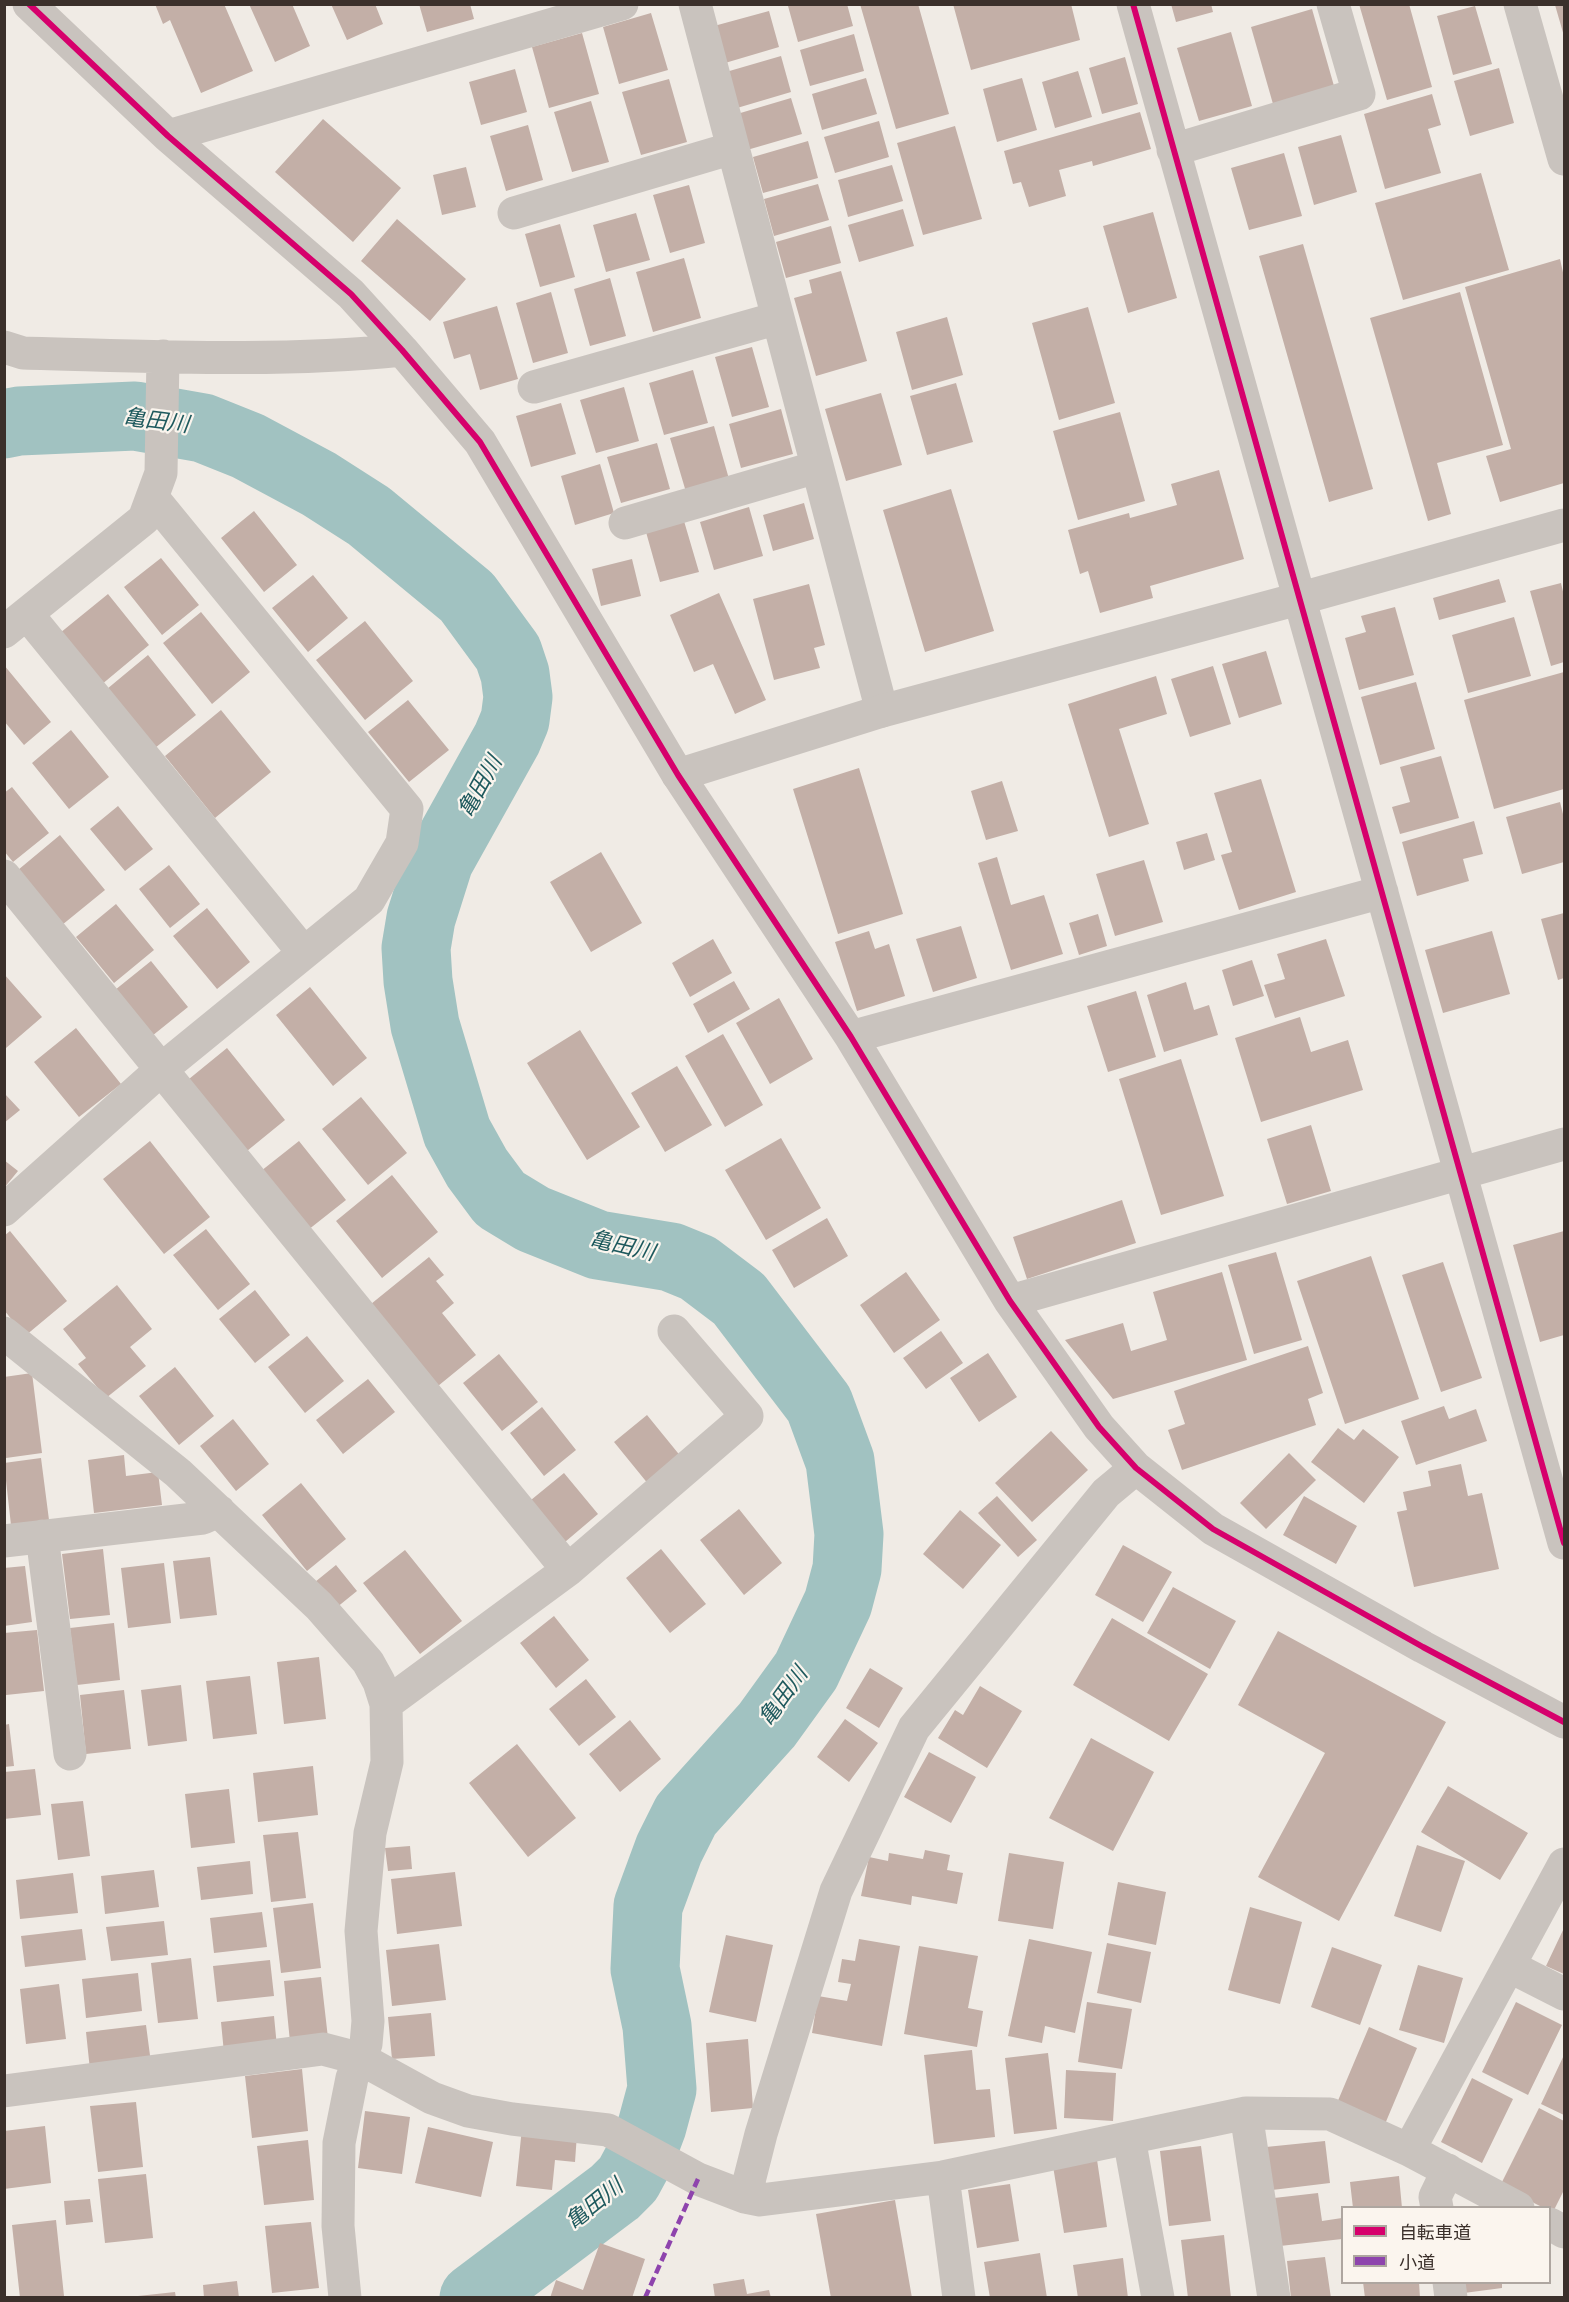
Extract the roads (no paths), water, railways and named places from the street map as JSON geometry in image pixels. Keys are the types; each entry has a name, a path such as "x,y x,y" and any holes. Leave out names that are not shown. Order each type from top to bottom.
{"street":[{"path":"29,4 168,136 351,294 480,442 678,775 851,1037 1010,1301 1100,1427 1136,1468 1213,1528 1423,1647 1564,1722"},
{"path":"168,136 622,4"},
{"path":"695,4 882,711"},
{"path":"1133,4 1298,600 1463,1173 1564,1543"},
{"path":"1173,150 1359,94 1333,4"},
{"path":"1520,4 1564,159"},
{"path":"514,213 733,148"},
{"path":"534,387 778,318"},
{"path":"4,347 22,353 163,356 341,356 402,350"},
{"path":"163,356 157,485 144,519 16,623 304,952"},
{"path":"625,523 817,468"},
{"path":"4,1210 163,1068 369,900 402,843 407,809 157,485"},
{"path":"678,775 882,711 1298,600 1564,525"},
{"path":"4,876 163,1068 568,1570"},
{"path":"851,1037 1382,892"},
{"path":"1010,1301 1564,1144"},
{"path":"386,1704 568,1570 747,1416 674,1331"},
{"path":"4,1333 178,1473 219,1511 345,1633 368,1662 379,1682 386,1704 387,1762 370,1833 362,1905 361,1931 368,2021 366,2044 352,2078 339,2143 338,2226 345,2298"},
{"path":"745,2197 761,2134 837,1891 914,1728 1106,1492 1136,1468"},
{"path":"4,1541 203,1518 219,1511"},
{"path":"42,1536 70,1754"},
{"path":"1409,2150 1564,1864"},
{"path":"1509,1966 1564,1994"},
{"path":"4,2091 323,2049 361,2059 432,2098 468,2111 503,2118 608,2130 698,2179 745,2197 760,2200 943,2177 1246,2113 1330,2114 1409,2150 1514,2206"},
{"path":"1246,2113 1274,2298"},
{"path":"1128,2138 1158,2298"},
{"path":"1437,2206 1435,2197 1448,2170"},
{"path":"943,2177 960,2298"}],"waterway":[{"name":"亀田川","path":"4,424 19,421 135,416 203,428 248,446 319,484 369,516 467,597 508,653 515,674 518,697 515,720 507,739 439,861 421,918 416,948 418,981 425,1025 457,1132 477,1168 500,1199 533,1219 598,1245 671,1257 698,1268 739,1299 819,1404 840,1461 849,1534 847,1569 838,1603 806,1671 767,1725 686,1815 669,1849 648,1906 645,1969 657,2026 662,2089 641,2155 628,2179 615,2192 474,2298"}]}
